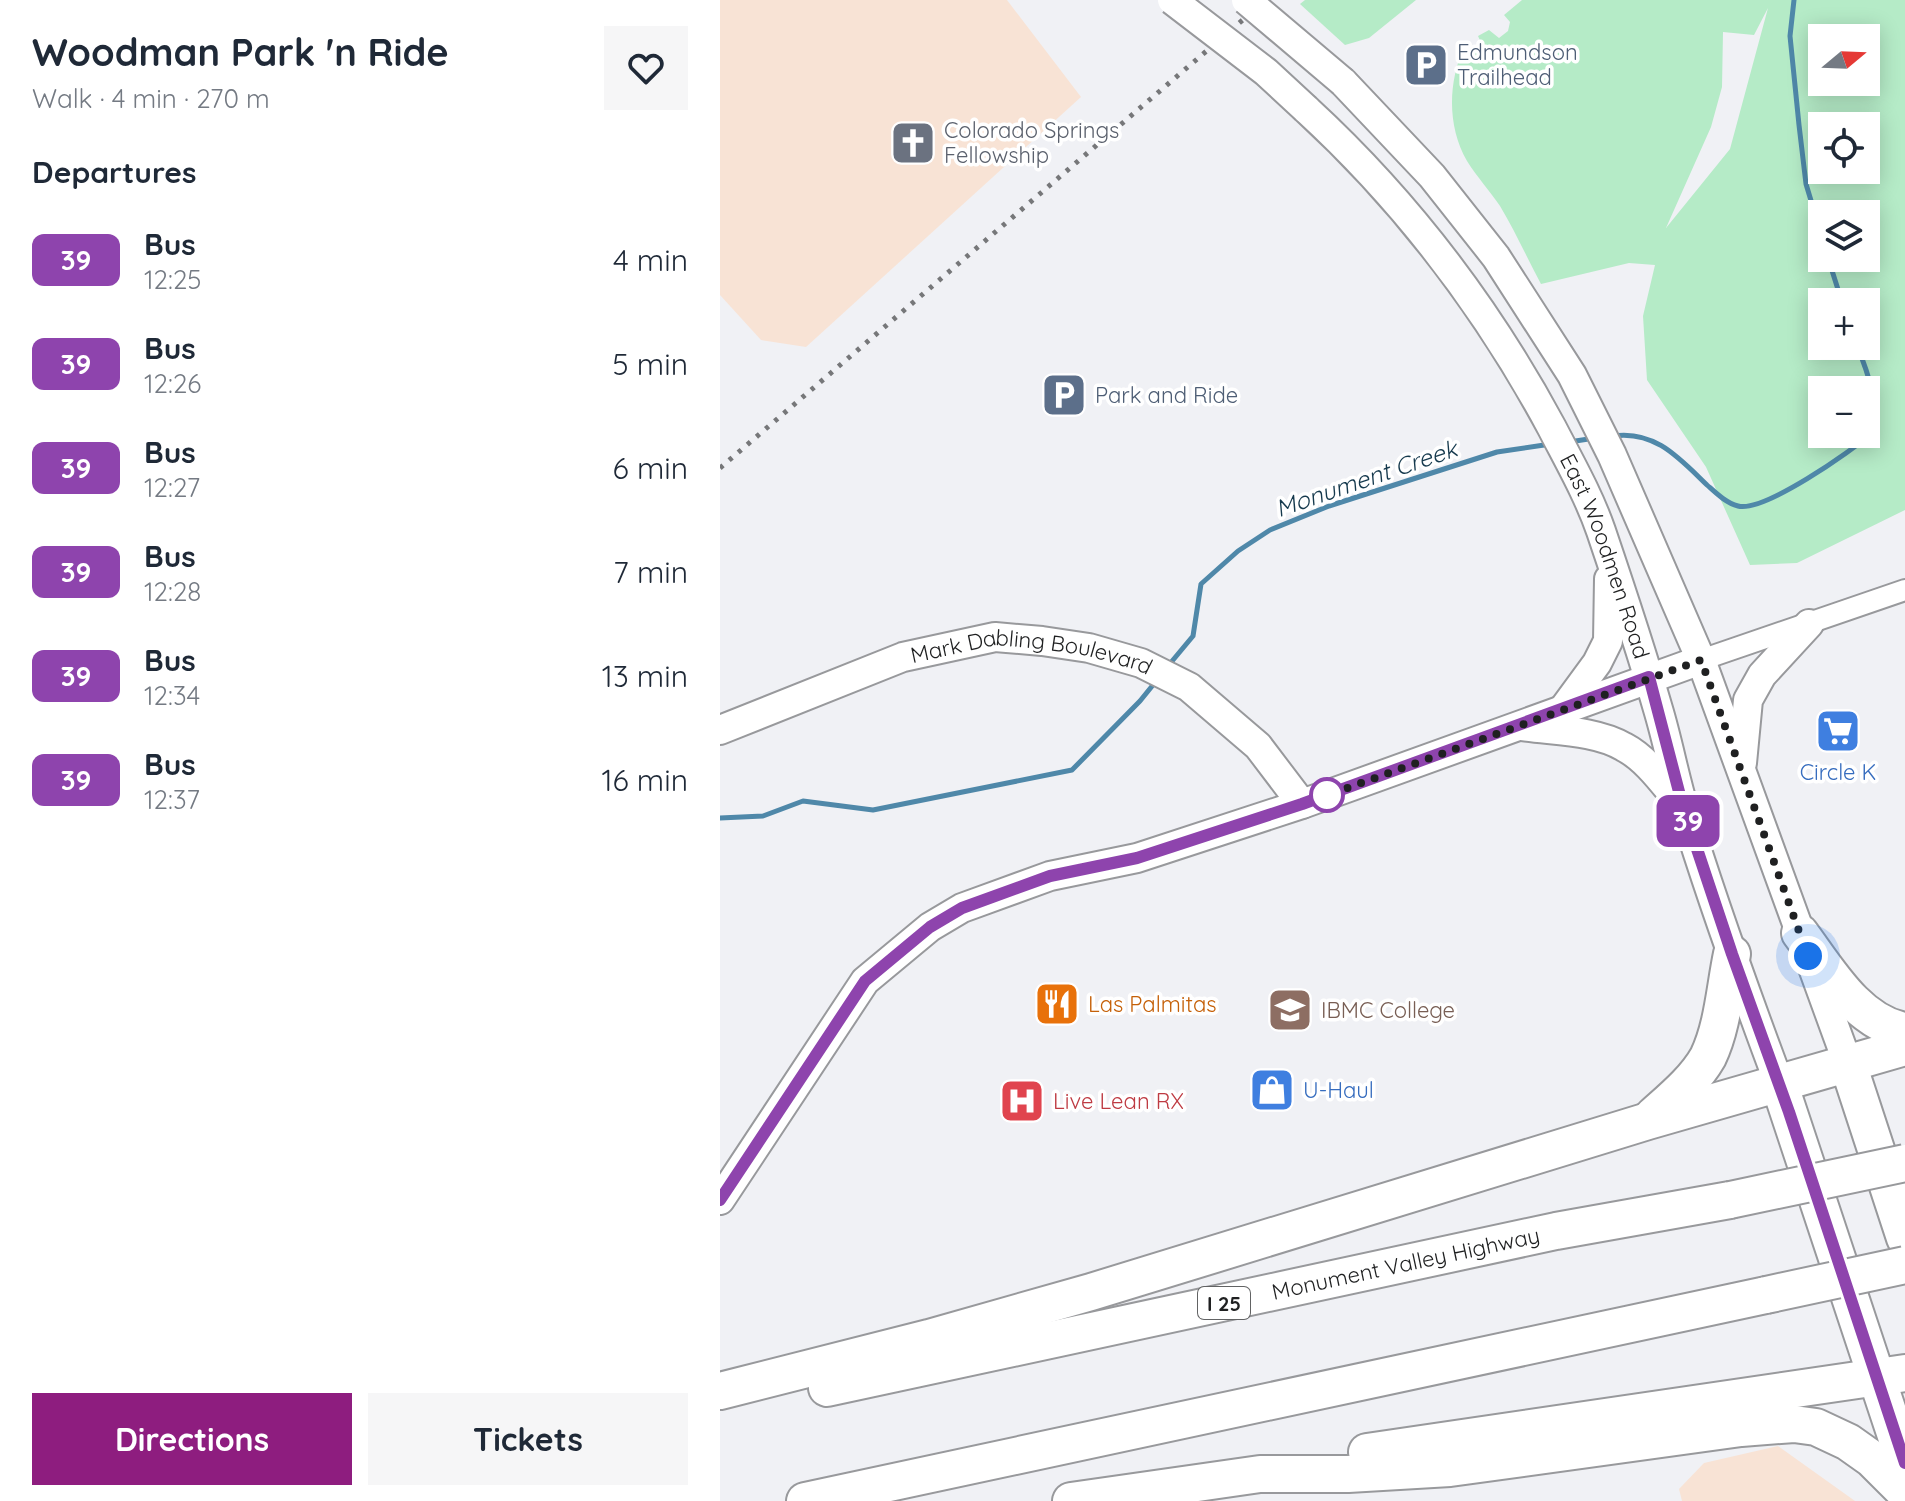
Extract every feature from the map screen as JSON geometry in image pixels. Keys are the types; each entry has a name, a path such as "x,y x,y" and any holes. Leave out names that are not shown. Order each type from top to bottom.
{"highway":[{"path":"1800,933 1834,978 1873,1020 1891,1029 1905,1031"},
{"path":"1648,1121 1685,1086 1708,1056 1716,1033 1732,954"},
{"path":"720,1391 929,1338 1091,1292 1648,1121 1905,1047"},
{"name":"East Woodmen Road","path":"1848,1064 1905,1238"},
{"name":"East Woodmen Road","path":"1779,1083 1891,1376 1905,1463"},
{"name":"Monument Valley Highway","path":"720,1411 1556,1231 1730,1200 1905,1163"},
{"path":"805,1501 1905,1265"},
{"path":"1260,1474 1288,1463 1891,1376"},
{"path":"1071,1501 1260,1474 1348,1474 1450,1468 1741,1428 1794,1424 1816,1427 1848,1442 1872,1459 1905,1492"}],"main road":[{"name":"East Woodmen Road","path":"1172,0 1266,72 1335,136 1445,261 1485,316 1530,388 1601,530 1649,677 1683,807 1779,1083"},
{"name":"East Woodmen Road","path":"1246,0 1343,82 1432,176 1496,257 1572,375 1612,455 1701,660 1848,1064"},
{"path":"1564,708 1597,663 1608,641 1610,562"},
{"path":"1741,771 1748,700 1762,675 1809,624"},
{"name":"Mark Dabling Boulevard","path":"720,730 903,657 995,637 1089,648 1141,663 1189,687 1258,746 1302,804"},
{"path":"720,1200 865,981 930,927 962,908 1050,876 1137,858 1302,804 1701,660"},
{"path":"1516,725 1592,736 1623,746 1643,761 1683,807"}],"street":[{"path":"1701,660 1905,590"}],"shaded area":[{"path":"720,0 1007,0 1081,97 806,347 761,340 720,295"},
{"path":"1778,1446 1855,1501 1682,1501 1679,1489 1704,1463"}],"green space":[{"path":"1305,0 1416,0 1369,38 1345,45 1300,4"},
{"path":"1522,0 1905,0 1905,510 1797,563 1750,565 1706,467 1647,380 1643,316 1655,265 1629,263 1541,284 1500,206 1460,148 1452,104 1455,75 1464,47 1474,54 1482,45 1478,36 1489,30 1499,38 1508,31 1510,22 1504,15","holes":["1768,8 1730,149 1666,228 1711,127 1722,87 1723,32 1754,35"]}],"waterway":[{"name":"Monument Creek","path":"1794,0 1790,36 1806,184 1811,200"},
{"name":"Monument Creek","path":"1832,272 1838,288"},
{"name":"Monument Creek","path":"1613,436 1628,435 1654,442 1686,465 1725,500 1738,506 1750,506 1786,491 1872,433 1874,410 1862,360"},
{"name":"Monument Creek","path":"1569,442 1595,438"},
{"name":"Monument Creek","path":"1168,666 1193,636 1201,584 1238,551 1270,530 1329,506 1497,452 1551,444"},
{"name":"Monument Creek","path":"720,818 763,816 803,801 873,810 1072,770 1157,680"}],"railway":[{"path":"720,468 1266,0"}],"bus line":[{"name":"39","path":"720,1200 865,981 898,951 962,908 1050,876 1137,858 1302,804 1649,677 1683,807 1789,1112 1905,1463"}],"place":[{"name":"Edmundson Trailhead","path":"1426,65"},
{"name":"Colorado Springs Fellowship","path":"913,143"},
{"name":"Park and Ride","path":"1064,395"},
{"name":"Circle K","path":"1838,731"},
{"name":"Las Palmitas","path":"1057,1004"},
{"name":"IBMC College","path":"1290,1010"},
{"name":"U-Haul","path":"1272,1090"},
{"name":"Live Lean RX","path":"1022,1101"}],"route":[{"path":"1327,795 1317,799 1701,660 1808,956"}]}
